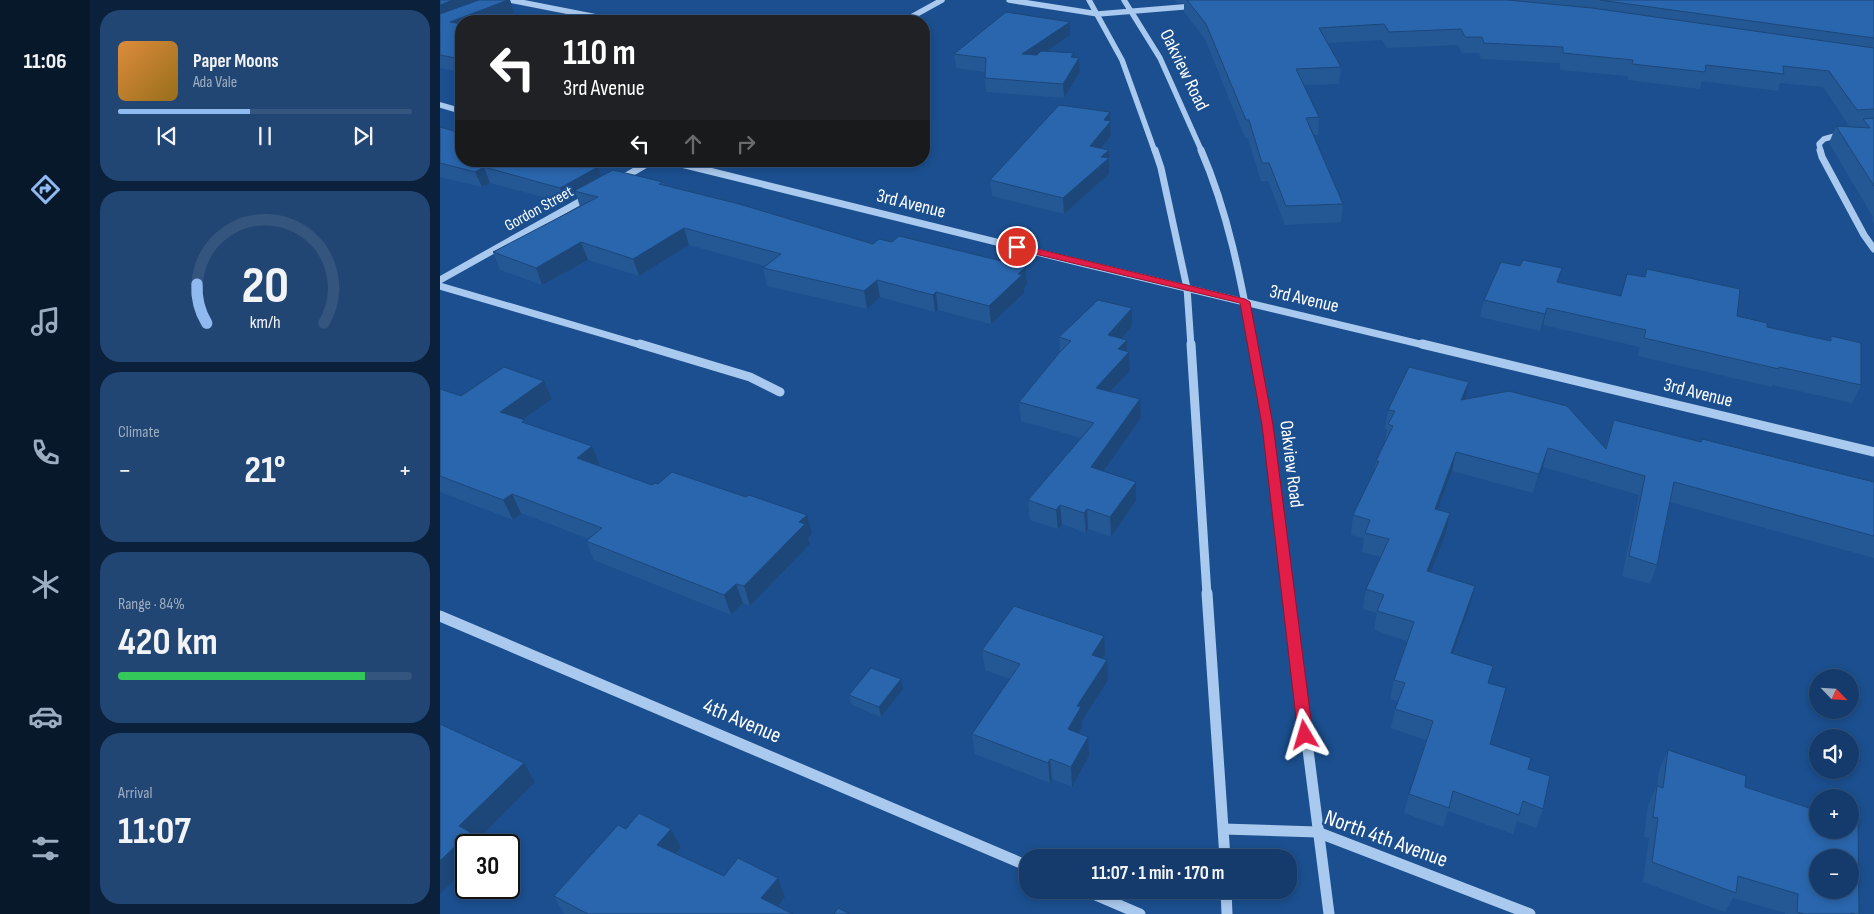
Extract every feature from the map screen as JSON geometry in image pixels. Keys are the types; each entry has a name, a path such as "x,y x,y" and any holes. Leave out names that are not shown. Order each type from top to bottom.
{"street":[{"path":"510,0 586,15"},
{"path":"915,15 942,0"},
{"path":"1009,0 1098,14 1200,6"},
{"path":"1089,0 1122,60 1160,168 1187,288 1225,849"},
{"name":"Oakview Road","path":"1124,0 1160,58 1208,166 1235,255 1267,425 1317,832 1329,914"},
{"path":"440,106 455,110"},
{"path":"1845,134 1824,139 1819,144 1822,157 1864,235 1874,249"},
{"path":"612,184 642,167"},
{"name":"3rd Avenue","path":"693,167 1187,288 1874,452"},
{"name":"Gordon Street","path":"440,280 595,193"},
{"path":"440,286 750,377 780,392"},
{"name":"4th Avenue","path":"440,616 1019,862"},
{"name":"North 4th Avenue","path":"1224,829 1317,832 1530,914"},
{"path":"1105,899 1140,914"},
{"path":"1226,899 1227,914"}],"building":[{"path":"440,0 453,0 440,5"},
{"path":"479,0 508,0 468,15 455,15 455,20 450,22 455,23 455,58 440,55 440,14"},
{"path":"1187,0 1507,0 1592,8 1874,48 1874,109 1857,110 1829,71 1783,66 1784,74 1706,65 1705,72 1632,64 1633,60 1563,53 1563,47 1484,43 1482,37 1465,37 1461,29 1389,32 1384,24 1319,28 1341,67 1296,69 1319,117 1306,118 1343,204 1286,206 1269,163 1262,163 1249,120 1246,120 1206,24"},
{"path":"1600,0 1874,0 1874,38"},
{"path":"1006,12 1070,22 1022,54 1037,55 1041,51 1074,53 1071,57 1079,58 1063,84 985,78 986,58 954,54"},
{"path":"1059,105 1110,112 1104,120 1111,121 1090,146 1109,150 1101,157 1109,158 1063,198 990,180"},
{"path":"1874,118 1874,186 1836,126 1870,128 1863,119"},
{"path":"440,127 455,131 455,167 440,163"},
{"path":"456,167 484,167 475,172"},
{"path":"484,167 598,167 560,188"},
{"path":"613,170 663,182 659,184 739,204 873,244 879,239 892,242 899,236 1026,267 1018,274 1022,275 989,306 936,292 933,295 877,280 864,291 763,268 781,254 684,228 633,259 581,242 536,268 493,252 598,197 574,191"},
{"path":"1523,260 1562,268 1557,282 1621,296 1627,274 1645,277 1647,269 1740,289 1737,316 1767,323 1767,327 1831,341 1831,336 1861,343 1861,385 1779,367 1779,369 1644,338 1646,330 1547,308 1545,314 1484,300 1501,262 1520,266"},
{"path":"1098,300 1132,308 1108,335 1127,340 1118,349 1129,352 1096,388 1140,399 1091,467 1136,482 1110,517 1087,509 1084,513 1060,505 1056,510 1028,500 1094,423 1019,402 1071,341 1059,337"},
{"path":"504,367 544,381 500,412 525,420 522,422 592,446 577,458 652,485 658,484 672,472 807,515 799,522 805,524 744,586 736,584 724,595 586,541 602,528 512,494 503,500 440,476 440,389 461,396"},
{"path":"1409,367 1469,382 1461,400 1509,391 1567,406 1606,449 1614,420 1701,442 1702,439 1874,482 1874,536 1674,482 1657,565 1629,556 1645,476 1548,448 1539,474 1456,452 1435,509 1450,513 1427,571 1475,586 1451,653 1493,666 1488,683 1506,688 1490,744 1531,758 1528,769 1550,776 1543,809 1523,801 1519,815 1453,791 1449,808 1409,794 1433,721 1395,709 1405,683 1394,680 1414,622 1377,611 1384,595 1366,589 1389,539 1365,533 1370,520 1353,515 1379,461 1376,461 1393,426 1388,424 1395,411 1388,410"},
{"path":"1014,606 1104,636 1092,655 1107,660 1077,706 1081,707 1068,729 1088,737 1071,767 1050,759 1048,763 972,734 1020,664 982,650"},
{"path":"871,668 901,679 879,707 849,695"},
{"path":"440,724 524,763 459,826 470,832 468,834 455,834 455,846 440,861"},
{"path":"1668,750 1746,776 1745,787 1809,808 1809,839 1858,839 1858,849 1809,849 1809,899 1859,899 1859,914 1804,914 1797,912 1798,894 1738,876 1736,893 1652,862 1658,818 1653,817 1657,786 1663,788"},
{"path":"639,813 671,829 657,845 724,876 738,858 778,878 761,898 793,914 588,914 554,896 618,825 626,829"},
{"path":"838,908 850,914 834,914"}],"route":[{"path":"1017,247 1245,302 1267,425 1305,735"}]}
